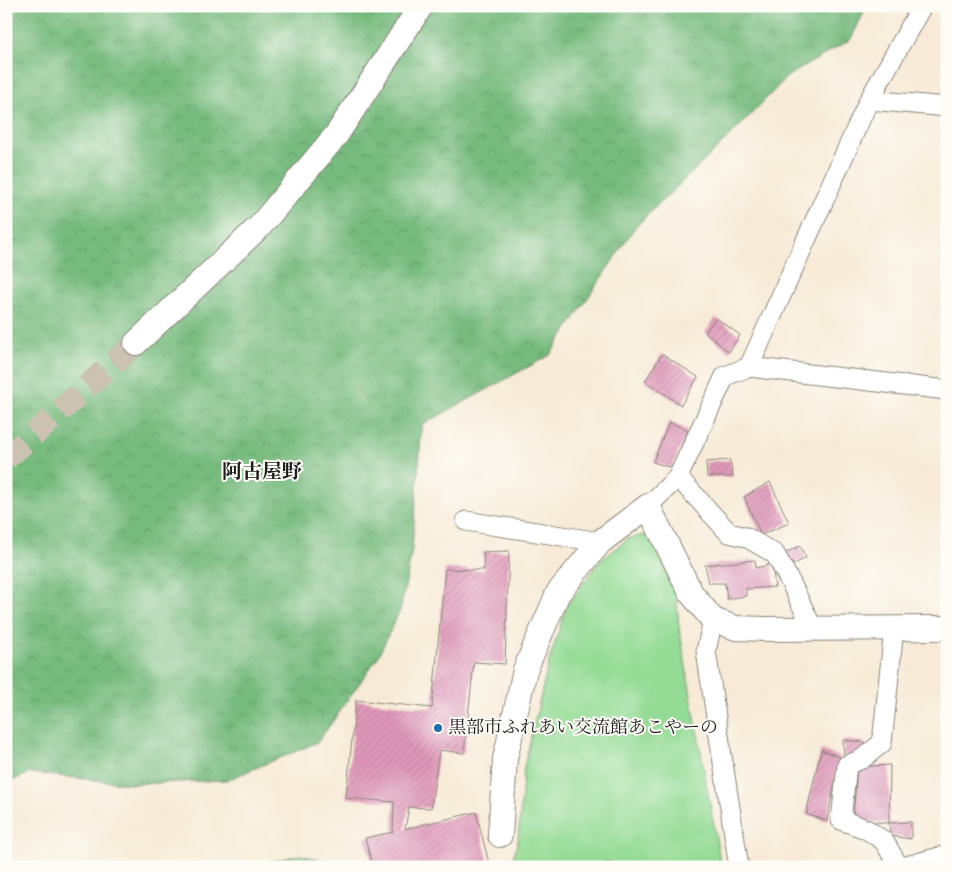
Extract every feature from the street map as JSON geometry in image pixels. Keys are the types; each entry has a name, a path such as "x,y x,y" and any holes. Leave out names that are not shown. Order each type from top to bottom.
{"street":[{"path":"136,343 260,226 337,134 421,6"},
{"path":"750,367 868,100 922,6"},
{"path":"868,100 947,107"},
{"path":"500,835 505,759 525,670 558,594 600,542 648,506 678,477 725,376 750,367 947,390"},
{"path":"678,477 729,533 746,537 775,554 813,629"},
{"path":"648,506 691,593 713,620 736,628 947,628"},
{"path":"466,521 600,542"},
{"path":"713,620 706,651 739,867"},
{"path":"894,629 882,744 862,759 847,765 842,820 866,829 884,842 898,867"},
{"path":"902,867 947,855"}],"green space":[{"path":"6,6 867,6 851,39 788,76 733,133 635,227 550,355 422,425 412,550 401,608 378,657 318,742 227,780 132,784 30,773 6,783"},
{"path":"645,535 656,549 676,594 679,627 721,867 512,867 518,840 524,767 549,661 567,605 600,561 627,539"},
{"path":"300,855 340,864 343,867 247,867"}],"building":[{"path":"716,318 740,335 729,352 705,332"},
{"path":"662,354 698,377 681,405 645,381"},
{"path":"669,422 688,430 672,468 653,462"},
{"path":"730,460 733,477 707,477 706,462"},
{"path":"770,482 789,523 761,535 744,497"},
{"path":"800,546 806,558 793,565 785,553"},
{"path":"509,551 505,664 474,662 464,753 439,750 431,808 409,807 405,829 476,812 490,867 373,867 365,838 393,832 394,802 346,798 356,700 432,708 445,569 484,570 483,552"},
{"path":"755,560 756,568 772,564 775,587 746,589 746,596 727,599 725,583 709,583 705,565"},
{"path":"843,740 865,742 864,753 844,756"},
{"path":"821,750 840,757 827,821 806,814"},
{"path":"890,765 889,823 853,820 857,767"},
{"path":"911,822 911,839 890,836 889,823"},
{"path":"607,862 625,866 625,867 605,867"}],"tunnel":[{"path":"6,458 136,343"}],"place":[{"name":"黒部市ふれあい交流館あこやーの","path":"438,728"}],"district":[{"name":"阿古屋野","path":"262,473"}]}
